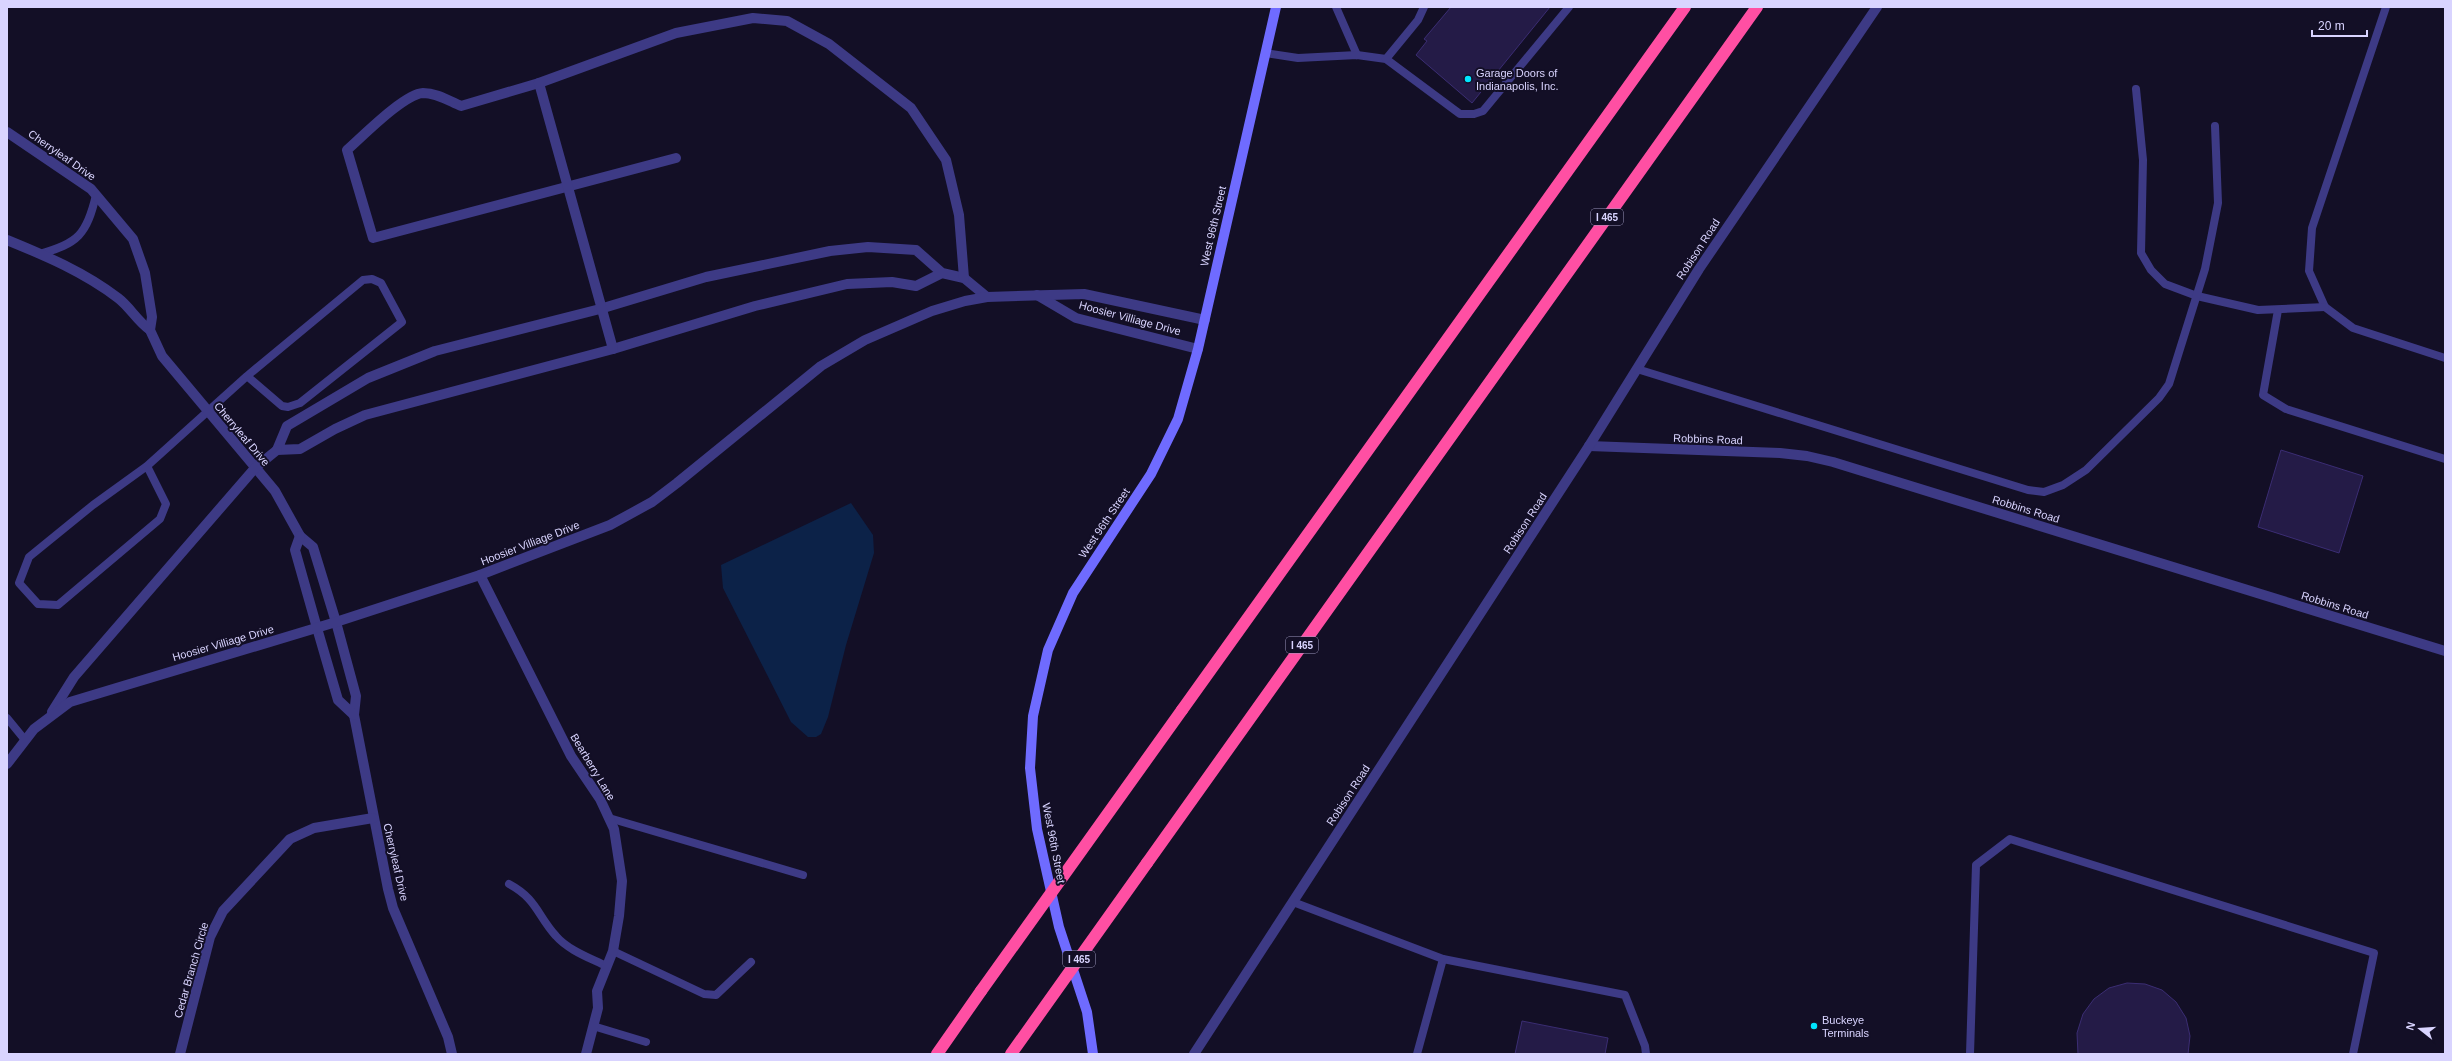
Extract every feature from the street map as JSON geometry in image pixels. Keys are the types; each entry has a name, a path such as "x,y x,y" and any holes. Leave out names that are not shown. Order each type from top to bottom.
{"highway":[{"path":"937,1054 1685,7"},
{"name":"I 465","path":"1011,1054 1757,7"}],"street":[{"name":"West 96th Street","path":"1093,1054 1087,1012 1059,927 1037,829 1030,768 1033,716 1048,650 1073,593 1151,474 1178,418 1198,349 1276,7"},
{"name":"Robison Road","path":"1194,1054 1589,446 1703,262 1877,7"},
{"path":"676,158 373,238 347,150 407,99 422,93 438,96 461,106 539,83 676,33 753,18 787,21 829,44 911,108 946,160 959,215 964,278"},
{"path":"539,83 600,308 613,349"},
{"name":"Cherryleaf Drive","path":"7,132 76,178 96,195 121,222 133,239 140,256 152,317 150,330"},
{"name":"Cherryleaf Drive","path":"7,240 90,277 120,299 140,323 150,330 165,360 275,491 300,536 313,547 336,622 356,696 354,715 363,754 373,818 393,908 448,1037 452,1054"},
{"path":"50,716 74,677 255,468 277,450 287,426 368,378 435,351 600,308 706,278 830,251 868,247 916,250 942,273 964,278 987,297"},
{"path":"277,450 300,449 335,428 365,415 613,349 755,306 847,284 892,282 916,286 942,273"},
{"name":"Hoosier Villiage Drive","path":"7,764 34,729 70,702 93,693 317,628 480,575 610,525 652,502 821,366 865,340 932,311 965,301 987,297 1084,294 1204,320"},
{"name":"Hoosier Villiage Drive","path":"1036,295 1076,318 1198,349"},
{"name":"Robbins Road","path":"1589,446 1780,453 1820,459 2445,651"},
{"path":"300,536 295,550 338,700 354,715"},
{"name":"Bearberry Lane","path":"480,575 571,756 600,799 614,829 622,880 613,950 596,991 598,1008 586,1054"},
{"name":"Cedar Branch Circle","path":"180,1054 210,937 223,911 290,839 314,828 373,818"}],"lane":[{"path":"1336,7 1357,55"},
{"path":"1386,59 1418,20 1424,7"},
{"path":"1265,53 1298,58 1357,55 1386,59 1460,114 1474,114 1483,111 1569,7"},
{"path":"2386,7 2312,228 2310,271 2325,306 2353,328 2445,358"},
{"path":"2136,89 2143,160 2141,253 2151,270 2165,284 2197,296 2258,310 2325,306"},
{"path":"1636,369 2028,490 2044,492 2063,486 2086,470 2159,398 2169,384 2177,363 2205,269 2218,203 2215,126"},
{"path":"39,254 63,247 76,239 92,214 96,195"},
{"path":"147,466 166,504 160,519 58,604 38,604 19,584 29,557 93,505 147,466 247,376 363,280 372,279 381,283 402,322 300,403 288,407 282,406 247,376"},
{"path":"2278,310 2262,395 2286,409 2445,459"},
{"path":"7,718 25,740"},
{"path":"609,818 803,875"},
{"path":"1970,1054 1976,865 2010,839 2374,953 2353,1054"},
{"path":"509,884 533,901 550,929 564,944 606,966"},
{"path":"1293,902 1443,959 1625,995 1645,1046 1646,1054"},
{"path":"613,950 704,994 716,995 751,962"},
{"path":"1417,1054 1443,959"},
{"path":"593,1026 646,1042"}],"water":[{"path":"851,503 873,535 874,553 846,645 828,717 821,734 816,737 808,737 791,722 723,588 721,565"}],"building":[{"name":"Garage Doors of Indianapolis, Inc.","path":"1451,7 1550,7 1472,103 1416,55 1427,41 1424,39"},
{"path":"2281,450 2363,476 2339,553 2258,527"},
{"path":"2127,983 2145,984 2162,990 2176,1002 2186,1018 2190,1036 2188,1054 2078,1054 2077,1033 2083,1014 2094,999 2109,988"},
{"path":"1522,1021 1608,1038 1605,1054 1515,1054"}],"place":[{"name":"Garage Doors of Indianapolis, Inc.","path":"1468,79"},
{"name":"Buckeye Terminals","path":"1814,1026"}]}
